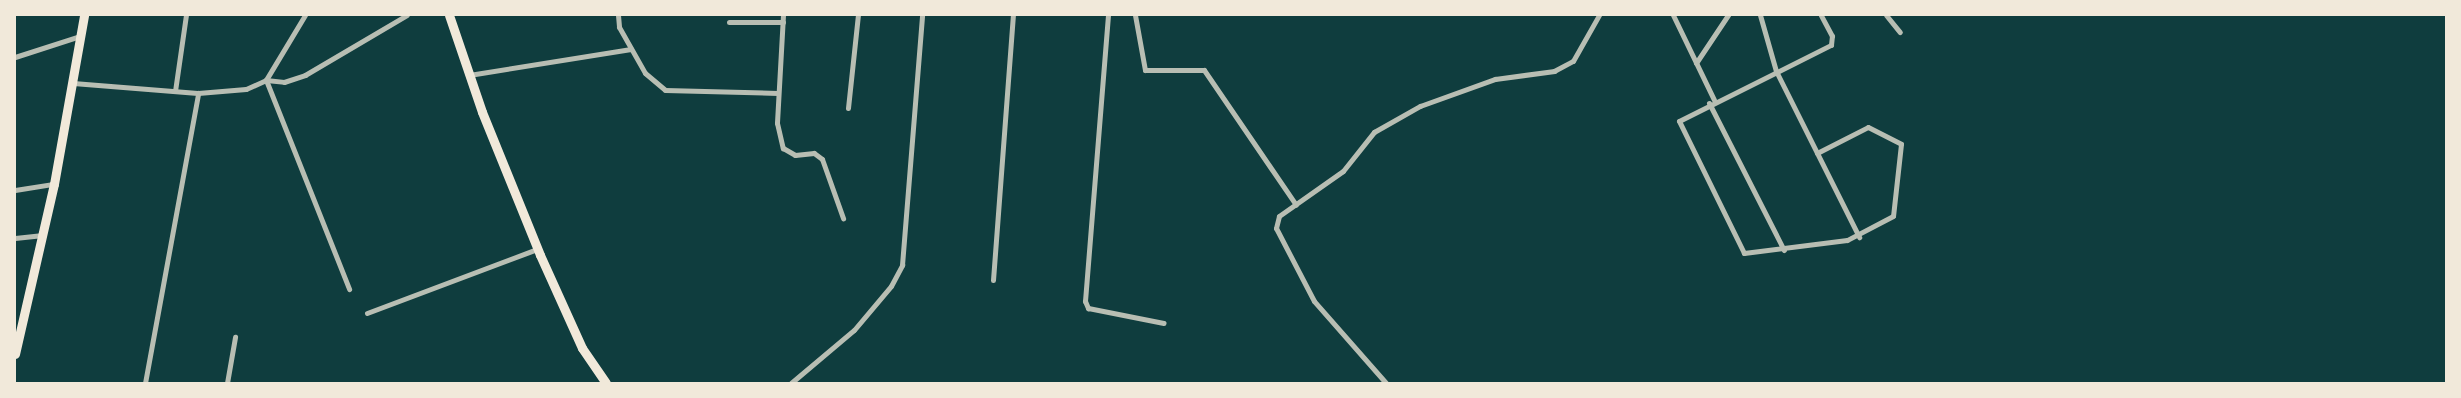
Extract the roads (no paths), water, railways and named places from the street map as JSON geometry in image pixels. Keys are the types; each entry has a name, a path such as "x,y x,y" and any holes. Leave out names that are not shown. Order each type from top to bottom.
{"main road":[{"path":"15,353 54,184 84,15"},
{"path":"449,15 469,75 537,249 582,348 606,383"}],"street":[{"path":"175,91 186,15"},
{"path":"266,80 306,15"},
{"path":"73,83 198,93 246,89 266,80 284,82 305,75 407,15"},
{"path":"618,15 631,49 645,73 665,90 778,93"},
{"path":"783,15 777,123 783,148 796,155 814,153 822,159 843,218"},
{"path":"848,108 858,15"},
{"path":"791,383 854,330 891,286 902,265 922,15"},
{"path":"992,280 1013,15"},
{"path":"1108,15 1085,301 1088,308 1164,324"},
{"path":"1136,15 1145,70 1204,70 1296,205"},
{"path":"1386,383 1322,312 1276,228 1279,216 1343,171 1374,132 1420,106 1495,80 1554,72 1574,61 1598,15"},
{"path":"1673,15 1696,63 1711,101 1784,250"},
{"path":"1696,63 1728,15"},
{"path":"1760,15 1776,71 1858,237"},
{"path":"1817,153 1868,127 1903,148 1894,216 1858,237 1784,250 1740,250 1679,125 1680,116 1831,46 1832,36 1822,15"},
{"path":"1886,15 1900,32"},
{"path":"729,22 783,22"},
{"path":"15,57 81,35"},
{"path":"469,75 631,49"},
{"path":"266,80 349,288"},
{"path":"145,383 198,93"},
{"path":"15,190 54,184"},
{"path":"15,238 43,235"},
{"path":"367,312 537,249"},
{"path":"227,383 236,338"}]}
